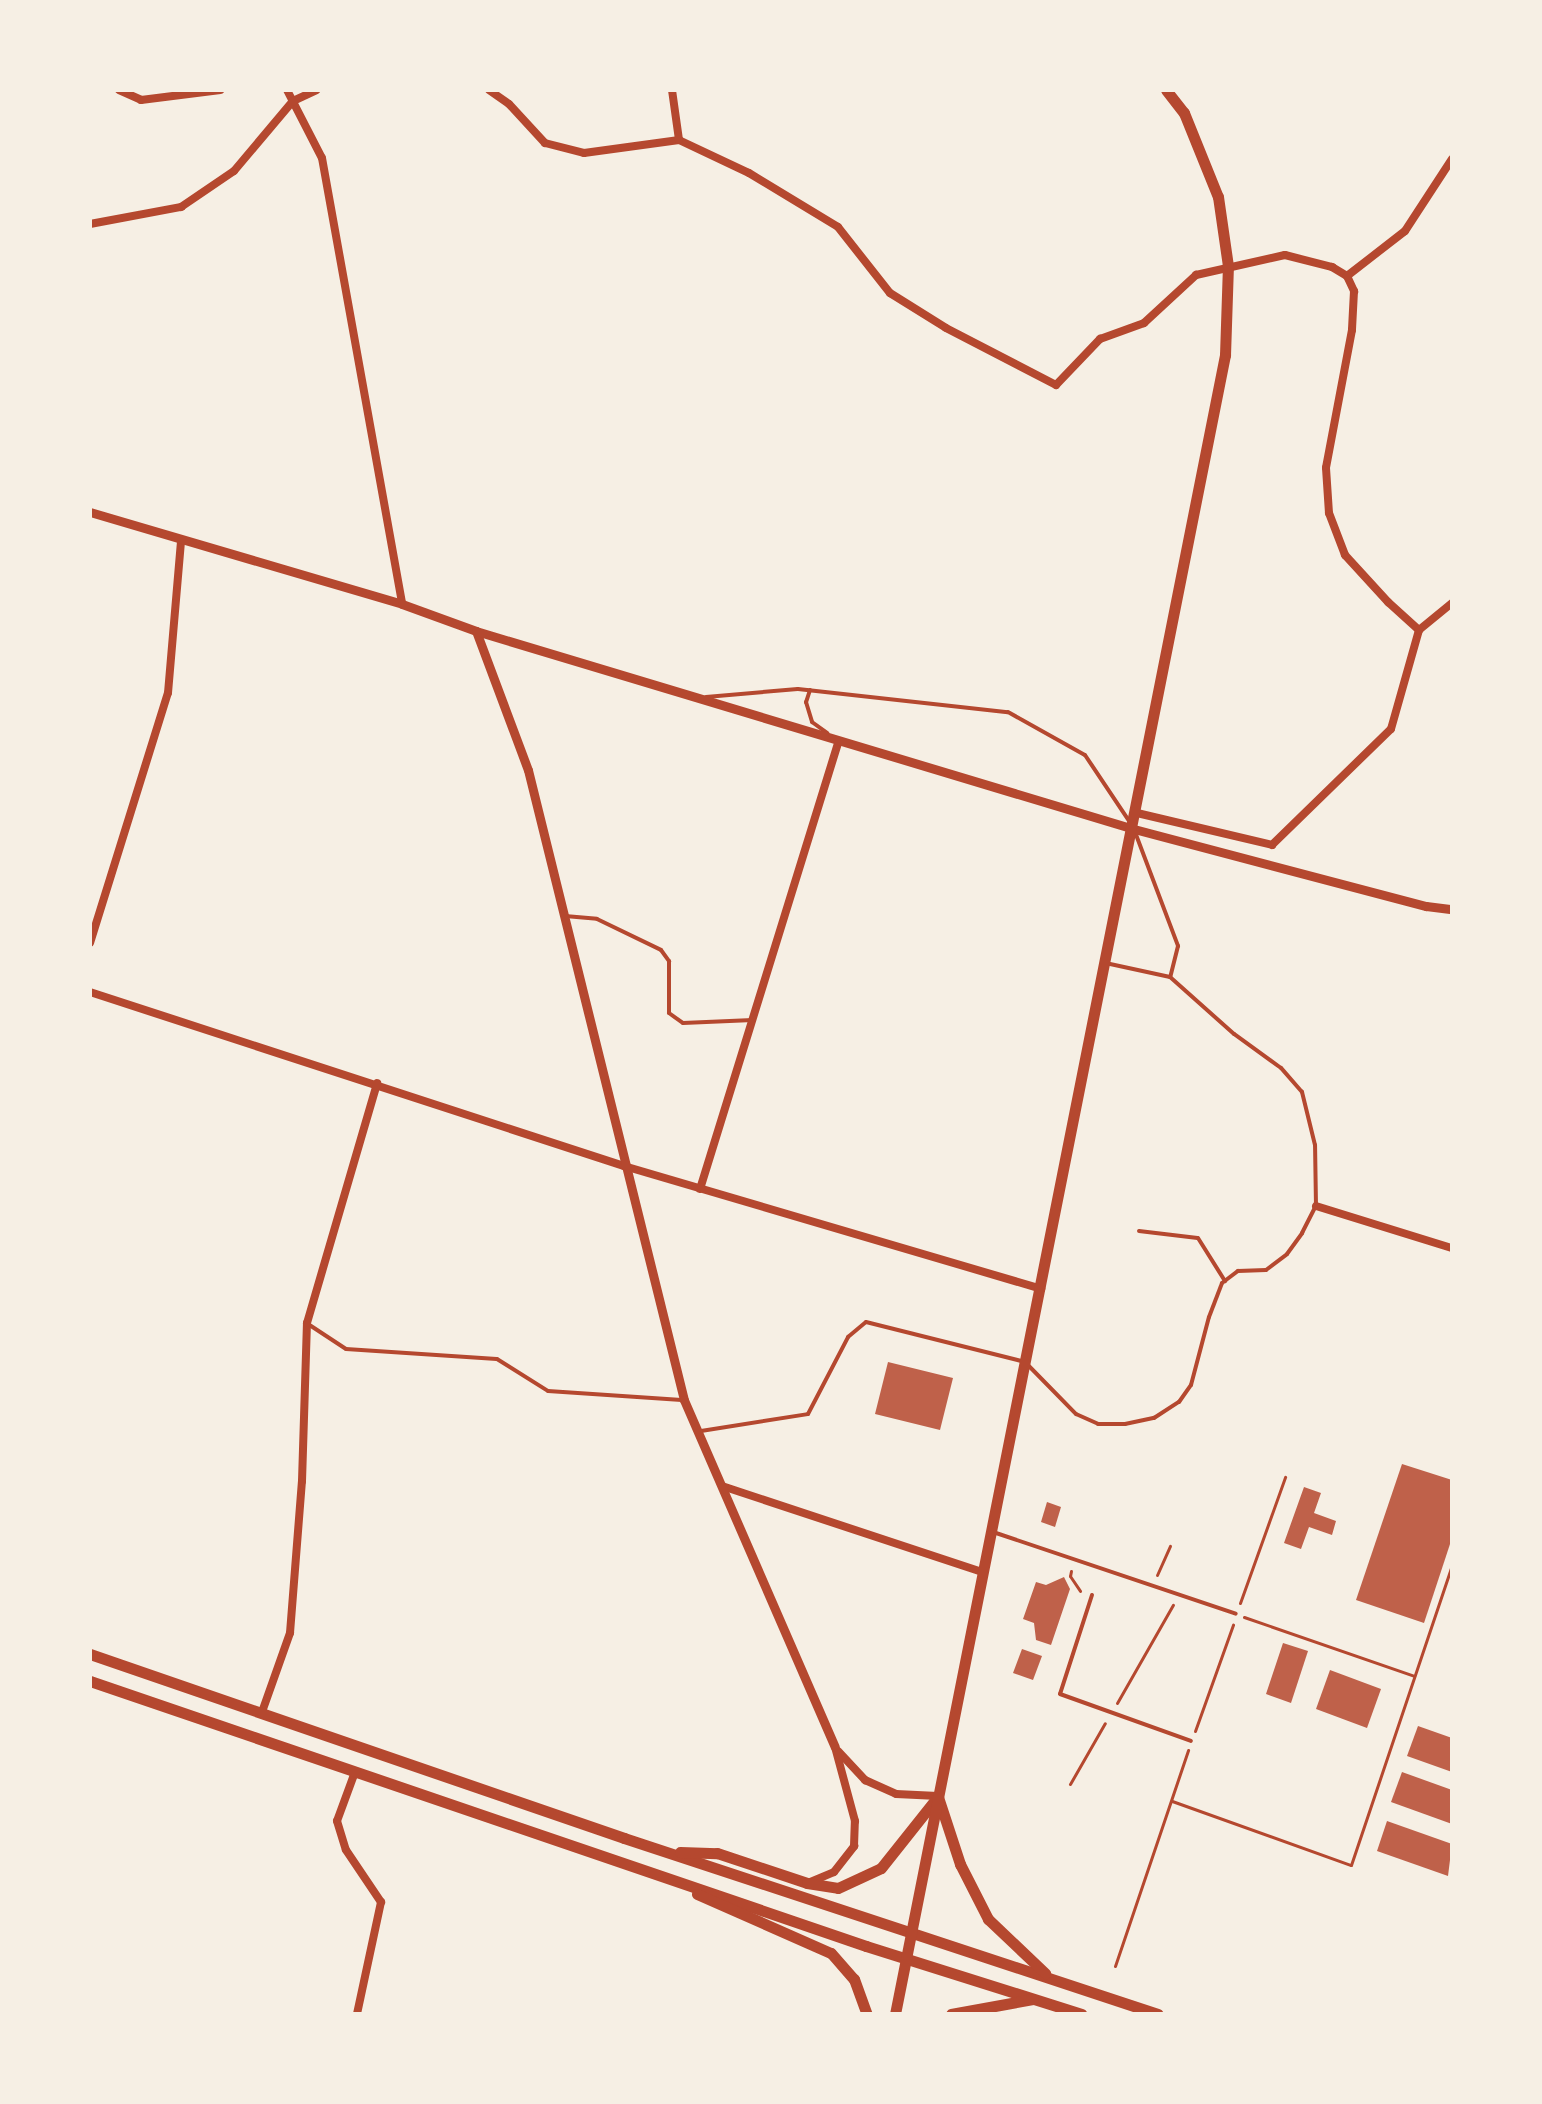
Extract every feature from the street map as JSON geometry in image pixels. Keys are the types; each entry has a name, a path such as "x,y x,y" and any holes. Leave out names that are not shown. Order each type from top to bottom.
{"main road":[{"path":"895,2014 1134,829 1225,355 1228,266 1218,197 1184,113 1166,90"},
{"path":"90,1654 668,1852 1158,2014"},
{"path":"90,1681 906,1959 1082,2014"},
{"path":"668,1852 717,1853 807,1883 838,1888 881,1868 938,1796"},
{"path":"938,1796 960,1864 988,1919 1048,1976"},
{"path":"645,1871 831,1953 854,1979 867,2014"},
{"path":"951,2014 1036,1998"}],"street":[{"path":"119,90 141,100 220,90"},
{"path":"287,90 322,158 402,604"},
{"path":"90,224 181,207 234,171 293,101 317,90"},
{"path":"489,90 509,104 545,143 584,153 679,140 749,173 838,227 890,293 1056,385 1100,339 1144,323 1196,275 1285,255 1332,267 1347,276 1354,291 1352,330 1326,468 1329,513 1345,555 1388,602 1419,630"},
{"path":"672,90 679,140"},
{"path":"1347,276 1405,231 1452,159"},
{"path":"90,512 402,604 476,631 1134,829 1426,906 1452,909"},
{"path":"90,943 168,693 181,541"},
{"path":"1137,813 1272,845 1391,729 1419,630 1452,603"},
{"path":"476,631 528,770 684,1400 835,1747 855,1821 854,1846 834,1872 807,1883"},
{"path":"700,1189 839,741"},
{"path":"90,992 624,1166 1041,1289"},
{"path":"262,1712 290,1633 302,1481 307,1323 377,1083"},
{"path":"1316,1206 1452,1248"},
{"path":"722,1486 982,1572"},
{"path":"835,1747 865,1780 896,1794 938,1796"},
{"path":"355,1772 337,1821 346,1850 381,1902 357,2014"}],"lane":[{"path":"695,698 810,690 1008,712 1085,755 1134,829 1178,946 1170,977"},
{"path":"810,690 806,702 812,722 839,741"},
{"path":"563,916 597,919 661,950 669,961 669,1013 683,1023 753,1020"},
{"path":"698,1432 808,1414 848,1337 866,1322 1025,1362 1076,1414 1098,1424 1125,1424 1154,1418 1179,1402 1191,1385 1209,1317 1225,1281 1238,1271 1266,1270 1287,1254 1316,1206 1315,1145 1302,1092 1281,1068 1234,1034 1170,977 1106,963"},
{"path":"1139,1231 1198,1238 1225,1281"},
{"path":"307,1323 346,1349 497,1359 548,1391 684,1400"},
{"path":"991,1531 1236,1614"},
{"path":"1092,1595 1060,1694 1191,1741"}],"path":[{"path":"1115,1966 1170,1800 1285,1477"},
{"path":"1153,1586 1170,1546"},
{"path":"1075,1560 1070,1576 1077,1591 1092,1595"},
{"path":"1170,1800 1351,1865 1452,1565"},
{"path":"1070,1784 1179,1595"},
{"path":"1236,1614 1414,1676"}],"building":[{"path":"888,1362 953,1378 940,1430 875,1414"},
{"path":"1402,1464 1452,1480 1452,1538 1424,1623 1356,1600"},
{"path":"1304,1487 1321,1493 1314,1513 1336,1521 1332,1535 1309,1527 1301,1549 1284,1543"},
{"path":"1047,1502 1061,1507 1055,1527 1041,1522"},
{"path":"1064,1577 1070,1589 1051,1645 1036,1640 1034,1623 1023,1619 1036,1582 1046,1585"},
{"path":"1283,1643 1308,1651 1291,1703 1266,1694"},
{"path":"1022,1649 1042,1656 1033,1680 1013,1673"},
{"path":"1330,1670 1381,1689 1367,1728 1316,1709"},
{"path":"1418,1726 1452,1738 1452,1772 1407,1756"},
{"path":"1402,1772 1452,1790 1452,1824 1391,1802"},
{"path":"1387,1821 1452,1844 1448,1876 1377,1851"}]}
